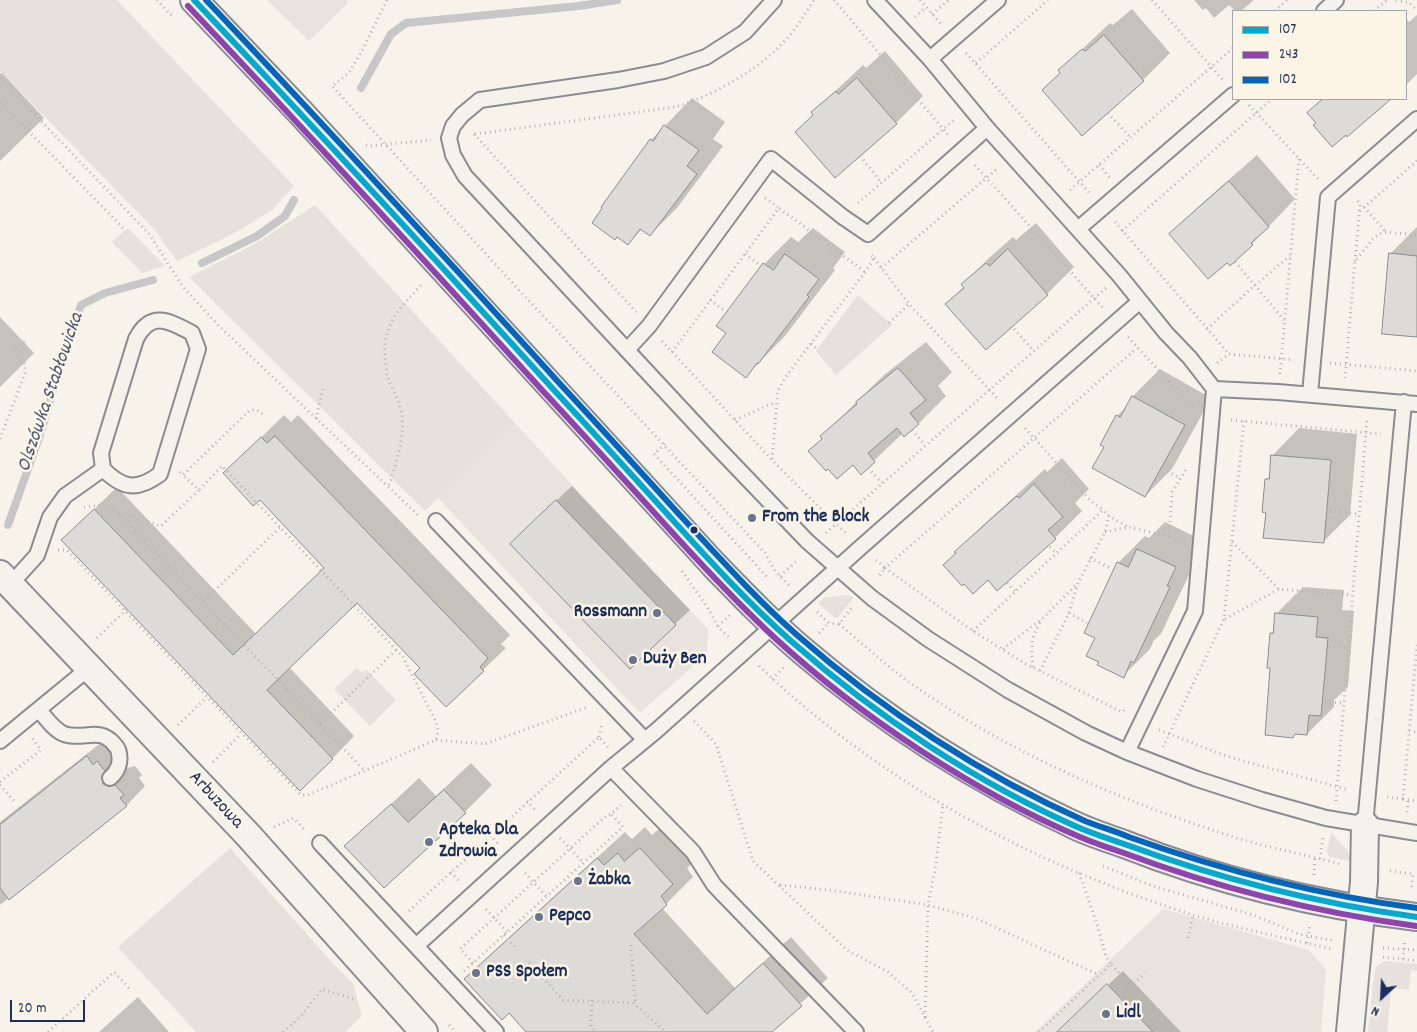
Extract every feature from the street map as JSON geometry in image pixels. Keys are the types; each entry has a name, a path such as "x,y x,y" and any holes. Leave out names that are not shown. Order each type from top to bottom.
{"street":[{"path":"194,0 302,114 714,565 775,626 815,662 917,737 986,780 1073,824 1184,867 1269,891 1362,910 1411,916"},
{"name":"Arbuzowa","path":"5,580 90,656 424,1032"},
{"path":"1350,1032 1362,910 1366,825"}],"lane":[{"path":"774,0 745,32 706,58 664,71 618,80 480,100 462,115 453,126 449,138 453,155 465,176 800,534 866,592 928,639 1008,690 1086,733 1126,752 1197,780 1262,800 1334,819 1417,833"},
{"path":"875,0 930,59 968,107 1119,275 1214,389 1194,612 1126,752"},
{"path":"930,59 998,0"},
{"path":"1325,10 1336,0"},
{"path":"1078,229 1230,90"},
{"path":"1310,394 1328,197 1417,119"},
{"path":"627,350 649,326 771,159 843,217 868,234 987,128"},
{"path":"416,946 610,768 645,740 775,626 1140,301"},
{"path":"170,321 192,333 198,349 160,474 148,482 132,486 114,480 103,469 101,454 136,339 142,328 151,322 170,321"},
{"path":"1214,389 1310,394 1411,403 1401,436 1366,825"},
{"path":"5,580 37,555 50,517 65,496 103,469"},
{"path":"436,521 645,740"},
{"path":"0,741 39,710 90,656"},
{"path":"39,710 52,725 64,734 80,736 93,734 106,736 112,741 118,749 120,757 115,774 110,778"},
{"path":"610,768 693,852 714,884 856,1032"},
{"path":"320,843 496,1032"}],"path":[{"path":"387,0 349,73 332,86 765,553 775,571"},
{"path":"387,145 676,107 698,100 729,84 765,59 789,36 814,0"},
{"path":"834,0 942,129 1116,322 1136,348 1198,412"},
{"path":"920,0 1229,354"},
{"path":"932,14 949,0"},
{"path":"976,63 1048,0"},
{"path":"1152,0 1230,90"},
{"path":"1276,10 1287,0"},
{"path":"1375,10 1387,0"},
{"path":"1396,0 1410,3 1417,10"},
{"path":"1054,203 1232,49"},
{"path":"0,78 150,234 183,287 219,326 419,516 436,521"},
{"path":"1122,231 1271,100"},
{"path":"0,102 125,230"},
{"path":"855,206 968,107"},
{"path":"1256,112 1322,183"},
{"path":"1108,114 1131,138"},
{"path":"474,134 649,326"},
{"path":"860,156 882,182"},
{"path":"881,268 1012,156"},
{"path":"1278,392 1299,158"},
{"path":"1360,211 1417,161"},
{"path":"1343,184 1360,204 1343,397"},
{"path":"1364,207 1386,232"},
{"path":"865,272 779,208 672,352 836,524 1119,275"},
{"path":"1355,262 1373,239 1386,232 1417,235"},
{"path":"868,234 859,243 874,258 909,304 988,390 1012,413 1091,501 1109,516 1129,527 1186,541"},
{"path":"745,254 761,266"},
{"path":"1207,328 1290,256"},
{"path":"772,459 778,390 874,258"},
{"path":"1235,262 1285,321"},
{"path":"388,486 396,468 399,453 402,415 387,373 384,334 391,320 422,284"},
{"path":"710,300 726,312"},
{"path":"889,323 909,304"},
{"path":"1014,329 1034,351"},
{"path":"0,439 25,373 25,364 14,352 25,341"},
{"path":"811,344 818,349"},
{"path":"1136,348 885,568 973,631 1033,667 1168,734 1226,756 1337,787 1368,795 1417,801"},
{"path":"316,420 323,389"},
{"path":"1334,819 1370,400"},
{"path":"735,420 776,402"},
{"path":"183,475 250,410 256,410 266,416"},
{"path":"1211,418 1401,436"},
{"path":"912,430 925,445"},
{"path":"665,444 654,454 768,578"},
{"path":"165,458 199,490"},
{"path":"1169,537 1172,492 1189,465"},
{"path":"118,513 161,526 222,466 397,649 403,657 436,722 438,730 436,740"},
{"path":"868,468 882,483"},
{"path":"1163,469 1180,478"},
{"path":"79,511 83,508 100,505 115,510 365,770"},
{"path":"973,631 1102,510"},
{"path":"1330,511 1359,514"},
{"path":"1040,671 1069,614 1078,583 1105,532 1109,516"},
{"path":"203,602 280,527"},
{"path":"1105,532 1129,527"},
{"path":"1232,542 1279,589"},
{"path":"54,545 54,551 66,550 126,610 301,796 308,795 436,740 485,744 607,700"},
{"path":"1050,547 1056,553"},
{"path":"1090,558 1112,568"},
{"path":"159,577 170,567"},
{"path":"1008,583 1015,591"},
{"path":"1003,649 1042,618 1078,583"},
{"path":"1224,619 1279,589 1352,595"},
{"path":"838,624 866,592"},
{"path":"90,656 126,610"},
{"path":"1069,614 1087,623"},
{"path":"1033,667 1031,640 1042,618"},
{"path":"830,624 838,624 908,681 1014,748 1064,772 1153,810 1242,840 1353,867 1413,874 1411,916 1403,959"},
{"path":"1403,799 1416,677 1417,645"},
{"path":"1329,647 1348,648"},
{"path":"320,724 397,649"},
{"path":"172,731 207,698"},
{"path":"1325,702 1343,703"},
{"path":"1108,744 1122,712 1128,707"},
{"path":"681,708 716,744 753,861 847,950 888,972 912,992 933,1032"},
{"path":"14,801 0,784 41,750 21,724"},
{"path":"1410,732 1417,732"},
{"path":"207,768 241,734"},
{"path":"395,924 598,737 611,750"},
{"path":"473,963 460,949 634,792"},
{"path":"925,1018 928,906 936,864 942,804"},
{"path":"451,983 623,827 611,814"},
{"path":"267,830 293,818 320,843"},
{"path":"1079,873 1106,956 1131,986"},
{"path":"778,884 830,890 928,906 975,918 1099,975"},
{"path":"1188,938 1194,915"},
{"path":"1307,943 1310,922"},
{"path":"504,935 514,947"},
{"path":"631,945 635,1000 633,1003"},
{"path":"1379,948 1417,950"},
{"path":"1374,956 1417,961"},
{"path":"529,964 563,1000 633,1003 666,1032"},
{"path":"1039,1032 1111,964"},
{"path":"48,1032 114,972 128,988"},
{"path":"1119,997 1145,973"},
{"path":"283,1032 300,1017 322,990 357,1000"},
{"path":"592,1000 591,1026 596,1032"}],"shaded area":[{"path":"0,0 117,0 294,186 271,211 231,235 177,261 154,229 0,71"},
{"path":"267,0 346,0 348,3 309,41"},
{"path":"315,205 516,424 425,511 189,277 255,244"},
{"path":"128,228 165,266 142,273 112,242"},
{"path":"858,295 892,325 836,375 816,351"},
{"path":"516,424 708,629 707,654 640,713 438,498"},
{"path":"847,595 854,597 838,617 835,618 818,603 823,598"},
{"path":"357,668 361,672 367,670 396,700 370,726 334,689"},
{"path":"1331,832 1347,850 1353,862 1329,857 1327,851"},
{"path":"230,848 339,970 353,983 362,1016 345,1032 196,1032 118,947"},
{"path":"1163,909 1309,950 1326,970 1321,1032 1035,1032"},
{"path":"1385,961 1417,964 1417,971 1411,970 1409,990 1391,988 1387,1032 1368,1032 1374,974 1376,967"}],"building":[{"path":"1104,35 1144,81 1082,136 1042,90 1060,73 1058,70 1082,49 1085,51"},
{"path":"857,78 897,124 835,178 795,132 813,115 811,112 836,91 838,94"},
{"path":"1322,100 1390,100 1347,137 1346,135 1332,147 1313,125 1316,123 1307,113"},
{"path":"664,125 699,150 687,166 697,174 650,236 640,229 628,245 617,237 615,240 592,223 601,207 650,139 653,141"},
{"path":"1229,181 1269,227 1230,266 1227,263 1208,279 1169,234"},
{"path":"1008,249 1048,295 986,350 945,304 964,288 961,284 986,263 989,266"},
{"path":"1389,253 1417,256 1417,337 1382,334"},
{"path":"785,254 819,279 807,295 809,297 746,378 712,352 726,333 716,326 763,263 773,270"},
{"path":"898,368 926,400 910,413 919,424 904,437 897,428 868,453 875,462 861,475 853,465 837,479 828,469 826,471 808,451 822,439 820,436 857,404 856,402"},
{"path":"1132,396 1185,425 1145,497 1092,468 1104,447 1100,445 1116,415 1120,417"},
{"path":"275,436 488,658 480,667 484,671 446,707 414,674 420,668 357,603 267,690 333,759 300,791 61,540 94,509 233,655 324,568 260,500 253,506 223,473 261,437 267,443"},
{"path":"1271,455 1331,460 1324,543 1263,538 1266,513 1262,512 1265,479 1269,479"},
{"path":"1034,484 1063,517 1048,530 1056,539 997,591 988,580 973,594 964,584 962,586 943,565 956,553 954,552 1017,496 1019,498"},
{"path":"556,500 676,625 630,669 510,544"},
{"path":"1137,549 1176,567 1167,586 1170,587 1134,663 1131,661 1124,678 1097,665 1099,662 1086,656 1095,638 1084,633 1117,562 1128,567"},
{"path":"1275,613 1318,617 1316,637 1328,638 1321,716 1309,715 1307,735 1295,734 1293,738 1265,735 1270,668 1267,668 1270,633 1273,633"},
{"path":"87,756 93,765 97,761 105,771 102,776 103,784 108,786 115,785 124,795 120,798 127,806 9,900 0,888 0,825"},
{"path":"444,790 466,813 384,888 344,846 391,804 408,822"},
{"path":"640,848 673,884 661,896 667,905 634,934 707,1014 763,963 802,1006 772,1032 526,1032 509,1013 502,1020 464,979 597,858 604,865 618,853 624,861"},
{"name":"Lidl","path":"1107,984 1153,1032 1057,1032"}],"waterway":[{"name":"Olszówka Stabłowicka","path":"361,88 391,34 406,23 579,6 617,0"},
{"name":"Olszówka Stabłowicka","path":"202,263 257,236 285,216 294,200"},
{"name":"Olszówka Stabłowicka","path":"8,525 40,435 61,363 81,305 105,293 153,280"}],"transit line":[{"name":"107","path":"194,0 374,193 729,581 791,641 858,696 893,722 967,770 1043,811 1082,829 1163,858 1270,889 1342,905 1417,917"},
{"name":"102","path":"206,0 736,575 797,635 863,689 898,715 971,762 1085,821 1200,861 1236,871 1307,889 1417,908"},
{"name":"243","path":"188,6 366,197 716,580 776,639 809,668 881,724 959,775 1040,819 1085,839 1196,878 1268,898 1341,914 1416,926"}],"place":[{"name":"From the Block","path":"752,518"},
{"name":"Rossmann","path":"657,613"},
{"name":"Duży Ben","path":"633,660"},
{"name":"Apteka Dla Zdrowia","path":"429,842"},
{"name":"Żabka","path":"578,881"},
{"name":"Pepco","path":"539,917"},
{"name":"PSS Społem","path":"476,973"},
{"name":"Lidl","path":"1106,1014"}]}
